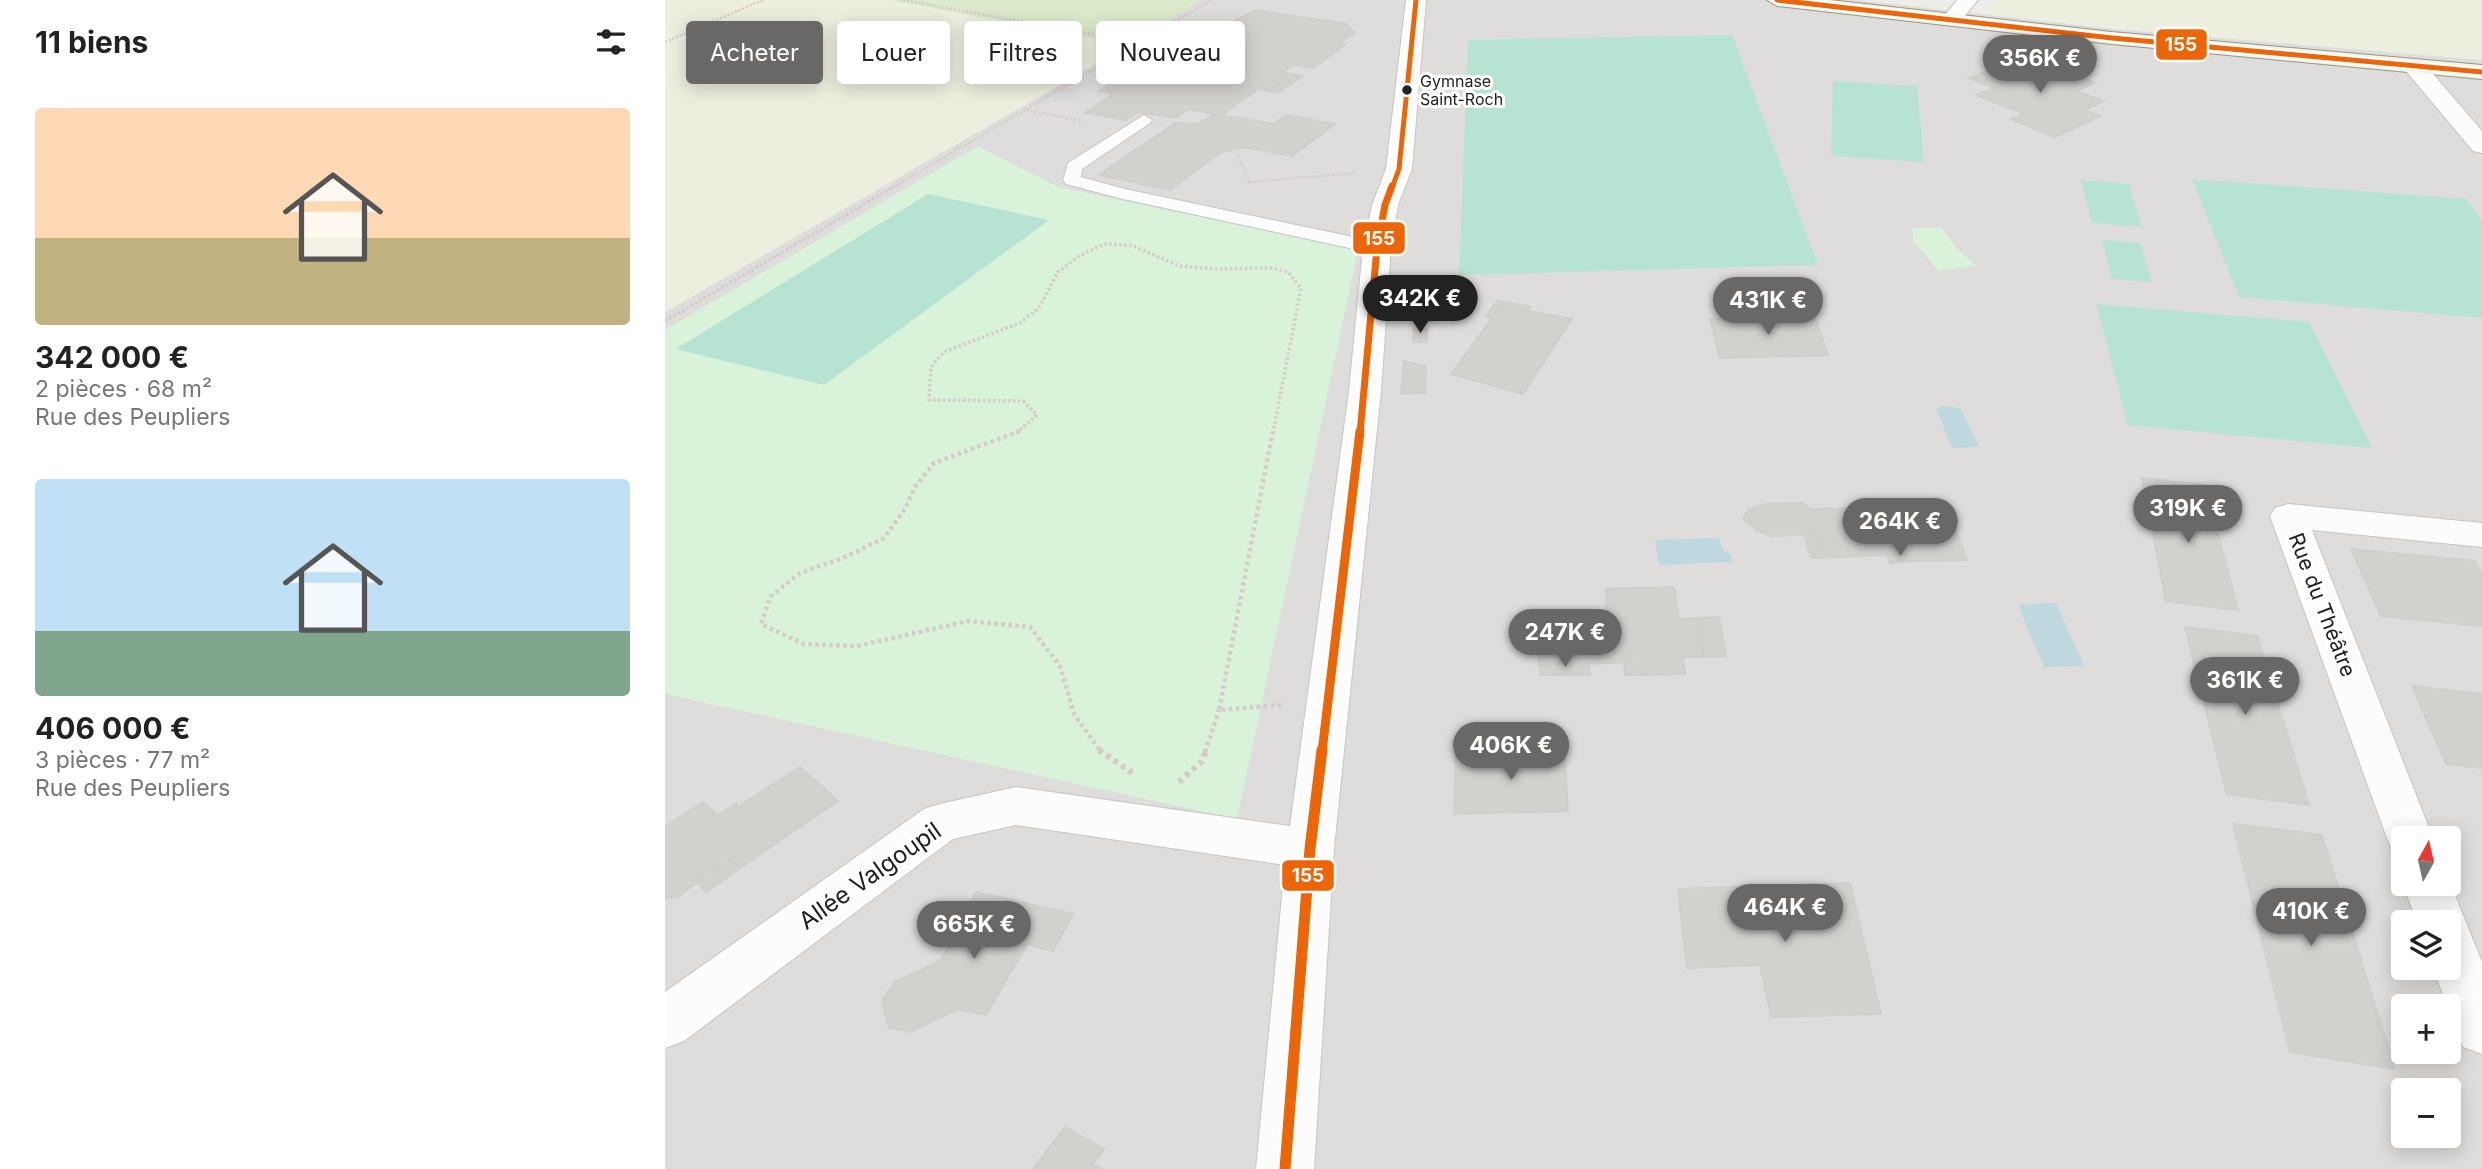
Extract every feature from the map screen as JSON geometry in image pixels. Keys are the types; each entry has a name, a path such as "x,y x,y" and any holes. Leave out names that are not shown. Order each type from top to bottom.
{"main road":[{"path":"1777,0 1950,21 2482,72"}],"street":[{"path":"1285,1169 1310,849 1366,391 1377,248 1385,205 1399,169 1416,0"},
{"path":"1950,21 1968,0"},
{"path":"2414,66 2482,146"},
{"name":"Rue du Théâtre","path":"2405,826 2288,516 2482,535"},
{"name":"Allée Valgoupil","path":"665,1023 940,822 1017,807 1310,849"},
{"path":"2461,974 2482,1029"}],"lane":[{"path":"1144,120 1074,167 1072,180 1123,194 1377,248"}],"path":[{"path":"665,42 763,0"},
{"path":"903,0 1096,35"},
{"path":"1177,21 1212,0"},
{"path":"665,321 1096,69"},
{"path":"1027,110 1128,131"},
{"path":"1249,182 1399,169"},
{"path":"1145,777 1134,775 1098,750 1074,714 1059,666 1030,627 968,621 857,646 804,644 761,624 771,596 800,573 843,558 884,538 905,509 915,487 935,463 1020,431 1037,415 1023,401 929,400 931,367 944,352 1020,323 1039,308 1058,272 1079,256 1104,244 1131,245 1180,265 1217,269 1272,268 1288,272 1301,288 1219,710 1202,761 1178,782 1167,780"},
{"path":"1219,710 1328,701"}],"shaded area":[{"path":"1200,0 1857,0 2114,29 2482,60 2482,1169 665,1169 665,312 1061,84 1082,84 1082,72 1096,64 1096,84 1245,84 1245,21 1167,21"},
{"path":"2163,68 2396,90 2400,98 2166,76"},
{"path":"2153,85 2381,106 2385,116 2155,94"},
{"path":"2157,99 2390,122 2394,131 2159,108"},
{"path":"2176,121 2399,143 2404,154 2178,130"},
{"path":"2177,134 2402,157 2408,167 2179,144"}],"green space":[{"path":"665,0 889,0 1001,21 964,21 964,84 1061,84 665,312"},
{"path":"889,0 1200,0 1167,21 1096,21 1096,39 1082,36 1082,21 1001,21"},
{"path":"1997,0 2482,0 2482,60 1986,15"},
{"path":"1732,35 1818,265 1459,275 1468,40"},
{"path":"1082,36 1096,39 1096,64 1082,72"},
{"path":"1833,81 1917,86 1924,162 1831,156"},
{"path":"978,146 1058,187 1358,250 1237,819 665,694 665,330"},
{"path":"2192,179 2466,199 2482,221 2482,318 2239,297"},
{"path":"2081,180 2129,184 2142,227 2092,223"},
{"path":"928,194 1049,220 824,385 676,349"},
{"path":"1912,228 1942,228 1956,248 1976,266 1938,271 1913,241"},
{"path":"2102,240 2140,243 2152,282 2112,279"},
{"path":"2096,304 2309,322 2372,448 2128,425"}],"water":[{"path":"1943,406 1960,408 1979,447 1952,448 1936,409"},
{"path":"1719,538 1722,549 1731,555 1732,562 1659,565 1655,540"},
{"path":"2056,603 2084,666 2044,667 2018,605"}],"building":[{"path":"1255,10 1347,24 1354,33 1339,43 1345,45 1313,68 1293,65 1282,72 1292,74 1269,91 1258,89 1222,115 1189,109 1176,118 1139,112 1130,117 1089,110 1114,94 1099,91 1111,84 1245,84 1245,21 1234,21"},
{"path":"2024,57 2095,83 2076,91 2104,101 2084,110 2101,116 2055,137 2011,119 2024,114 1976,95 1995,88 1969,78"},
{"path":"1292,74 1302,76 1278,93 1269,91"},
{"path":"1089,110 1130,117 1126,120 1085,113"},
{"path":"1214,114 1273,124 1286,115 1335,124 1292,156 1243,147 1221,152 1170,190 1099,175 1175,123 1199,124"},
{"path":"1497,301 1531,307 1528,311 1501,306 1493,318 1486,316"},
{"path":"1501,306 1572,319 1523,394 1451,374"},
{"path":"1814,315 1828,355 1720,358 1710,319"},
{"path":"1427,328 1427,342 1413,342 1414,329"},
{"path":"1404,361 1426,367 1425,393 1401,394"},
{"path":"2142,478 2205,485 2238,610 2166,601"},
{"path":"1802,503 1810,509 1872,508 1879,528 1954,525 1967,560 1912,561 1910,554 1822,558 1816,534 1771,536 1758,531 1743,519 1749,509 1766,504"},
{"path":"1804,534 1816,534 1822,558 1811,558"},
{"path":"2351,549 2475,561 2482,574 2482,626 2381,616"},
{"path":"1910,554 1912,561 1890,563 1887,556"},
{"path":"1674,587 1679,619 1698,618 1704,657 1683,657 1685,674 1643,675 1642,662 1539,665 1538,620 1606,617 1606,589"},
{"path":"1719,617 1726,656 1704,657 1698,618"},
{"path":"2185,627 2257,636 2309,805 2227,794"},
{"path":"1624,662 1642,662 1643,675 1625,675"},
{"path":"1589,663 1590,675 1540,675 1539,665"},
{"path":"2412,686 2482,694 2482,768 2446,764"},
{"path":"1564,749 1568,811 1454,814 1456,753"},
{"path":"800,767 838,801 740,868 730,859 677,897 665,898 665,827 703,802 718,815 736,804 738,807"},
{"path":"2233,824 2322,835 2391,1056 2391,1064 2395,1069 2290,1052"},
{"path":"730,859 740,868 706,892 696,881"},
{"path":"1850,883 1881,1014 1771,1017 1760,965 1687,968 1678,889"},
{"path":"977,892 1073,914 1053,951 1027,944 986,1015 958,1009 910,1032 889,1028 882,1000 895,982 940,961 961,927 954,925"},
{"path":"1065,1127 1104,1149 1093,1164 1102,1169 1033,1169"}],"transit line":[{"name":"155","path":"1285,1169 1310,849 1365,391 1377,248 1385,205 1399,169 1416,0"},
{"name":"155","path":"1777,0 2112,38 2482,72"}],"place":[{"name":"Gymnase Saint-Roch","path":"1407,90"}]}
